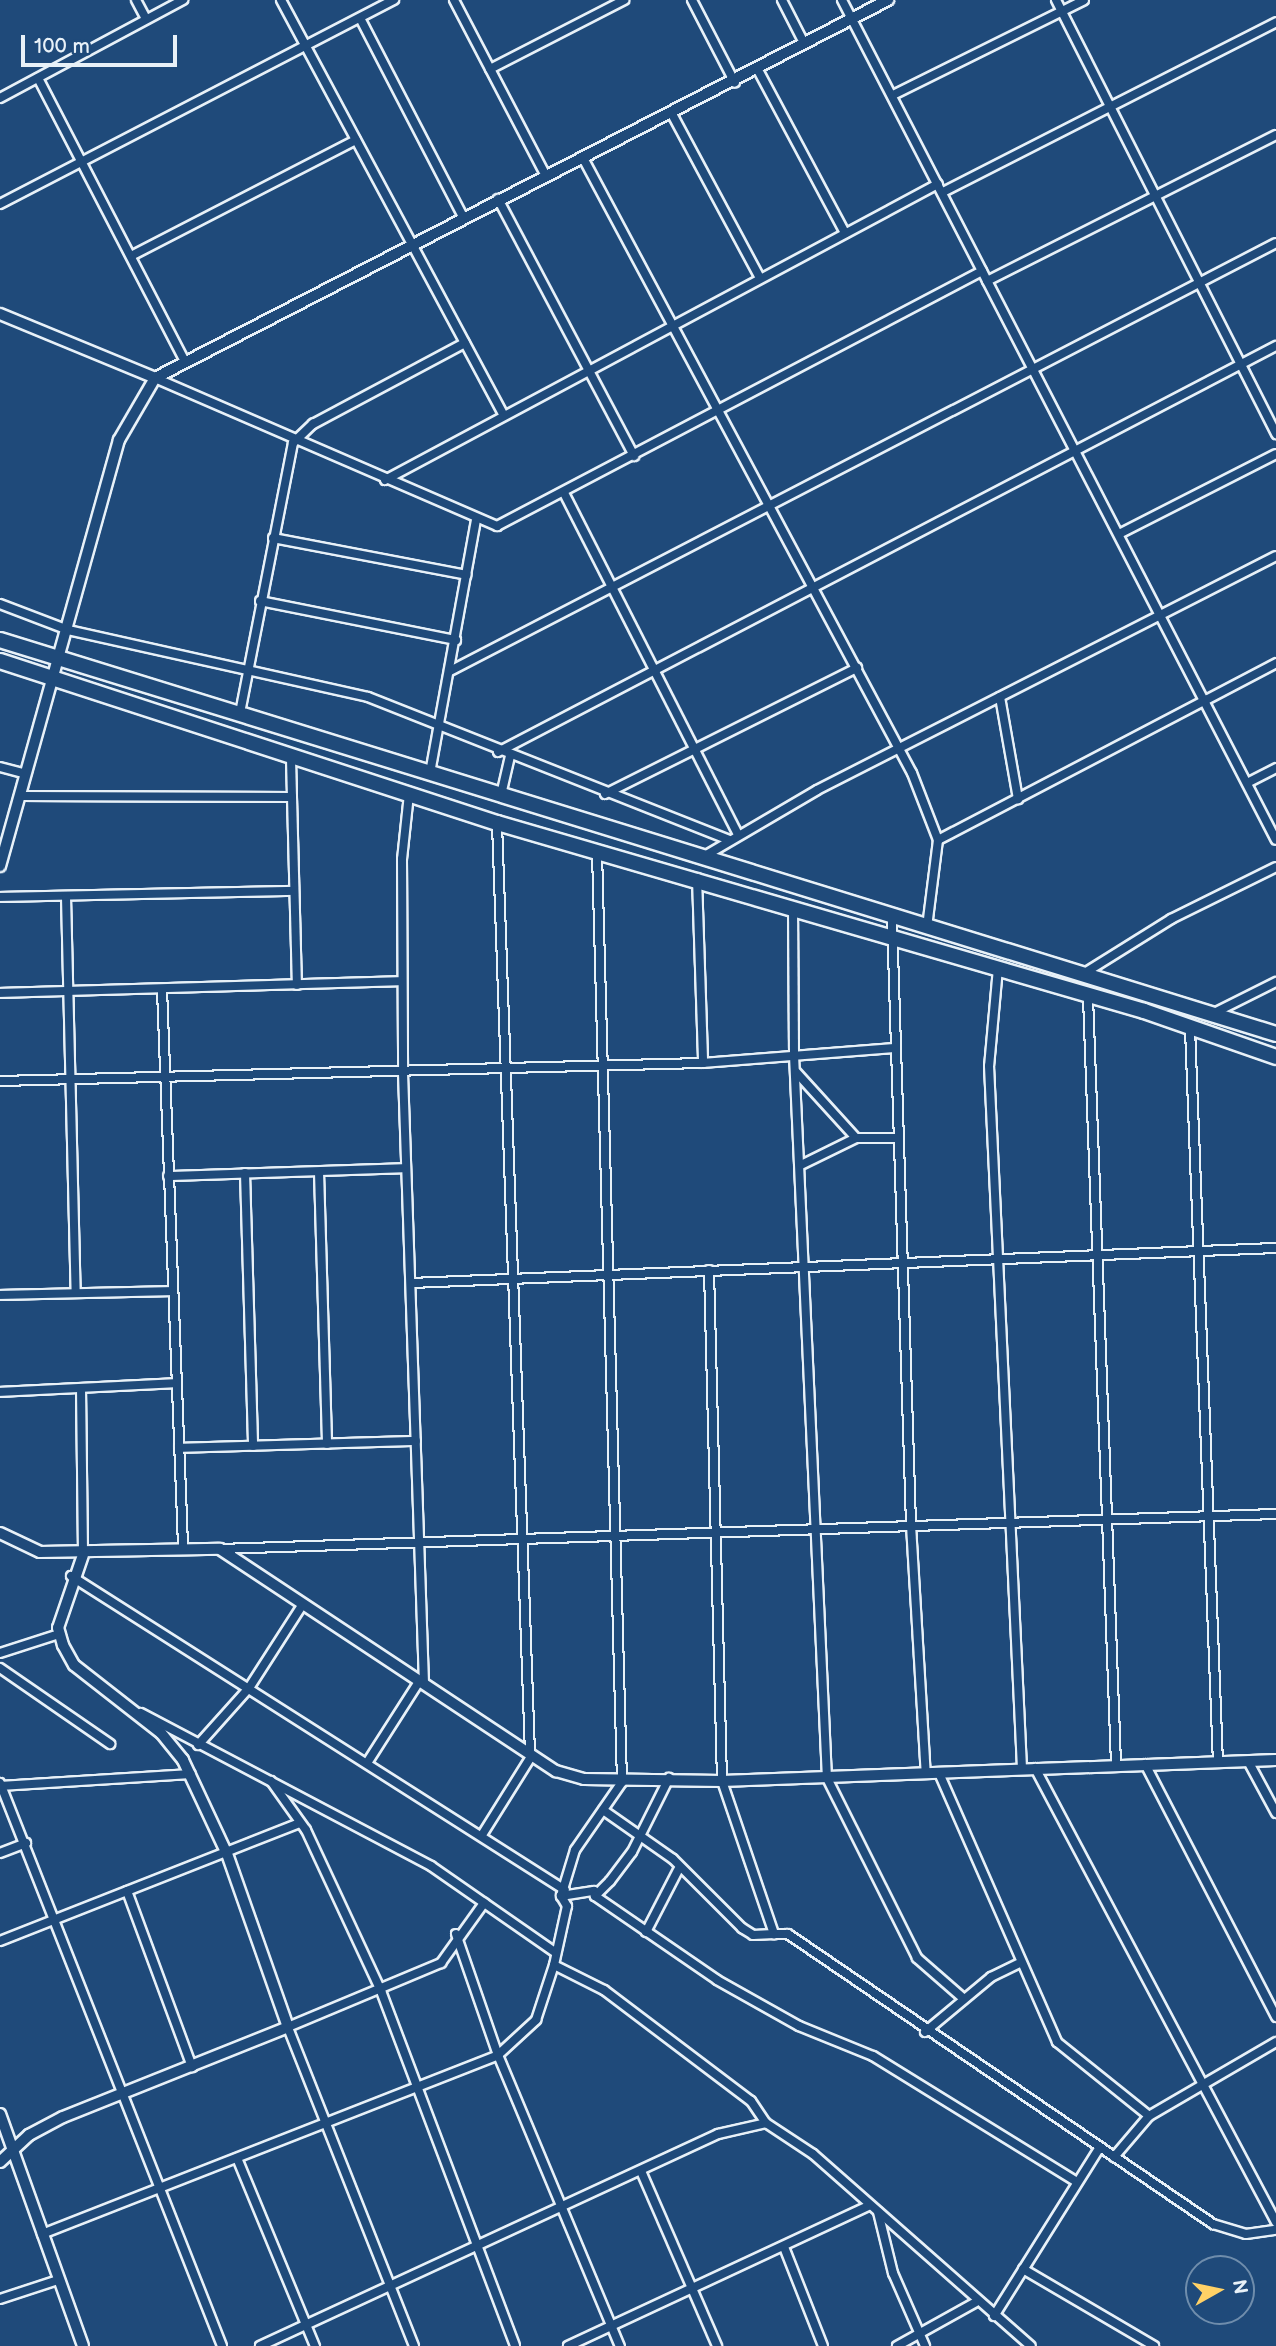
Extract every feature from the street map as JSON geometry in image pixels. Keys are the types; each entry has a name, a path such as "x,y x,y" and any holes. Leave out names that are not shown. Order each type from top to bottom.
{"main road":[{"path":"0,640 702,858 892,920 1276,1034"},
{"path":"0,661 49,675 291,759 497,823 697,878 998,967 1276,1057"}],"street":[{"path":"136,0 146,19"},
{"path":"0,98 184,0"},
{"path":"281,0 503,414"},
{"path":"0,204 394,0"},
{"path":"454,0 546,176"},
{"path":"490,69 624,0"},
{"path":"692,0 734,83"},
{"path":"782,0 804,43"},
{"path":"842,0 1276,840"},
{"path":"0,862 26,774 49,675 68,630 120,440 155,378 463,216 734,83 888,0"},
{"path":"1056,0 1276,433"},
{"path":"893,95 1084,0"},
{"path":"360,18 463,216"},
{"path":"386,480 503,414 845,233 1110,108 1276,22"},
{"path":"758,70 845,233"},
{"path":"38,78 186,363"},
{"path":"672,114 760,278"},
{"path":"987,281 1276,135"},
{"path":"131,256 356,140"},
{"path":"583,158 675,323 768,505 857,668 938,840 926,930"},
{"path":"498,199 634,456"},
{"path":"450,671 1031,366 1276,243"},
{"path":"0,314 155,378 293,443 476,520 502,525 634,456 718,407 982,271"},
{"path":"240,713 245,674 293,443 313,424 465,343"},
{"path":"498,752 1276,346"},
{"path":"1119,534 1276,454"},
{"path":"564,493 738,835"},
{"path":"430,773 442,721 476,520"},
{"path":"274,538 467,575"},
{"path":"702,858 738,835 1000,697 1276,556"},
{"path":"260,601 456,640"},
{"path":"0,604 68,630 245,674 368,697 442,721 510,757 729,840"},
{"path":"938,840 1276,663"},
{"path":"606,794 857,668"},
{"path":"1000,697 1018,799"},
{"path":"501,795 510,757"},
{"path":"291,759 296,985"},
{"path":"0,767 26,774"},
{"path":"1247,783 1276,768"},
{"path":"367,1763 422,1682 403,1073 402,859 410,794"},
{"path":"20,796 292,797"},
{"path":"482,1835 531,1755 526,1541 512,1279 497,823"},
{"path":"42,2234 160,2190 498,2055 536,2020 554,1965 567,1906 563,1893 575,1850 622,1782 612,1274 597,850"},
{"path":"1081,975 1171,919 1276,867"},
{"path":"697,878 703,1063"},
{"path":"0,897 294,891"},
{"path":"66,897 76,1293"},
{"path":"793,908 794,1055 827,1778 917,1958 964,2000"},
{"path":"892,920 890,937 895,1138 911,1525 926,1774"},
{"path":"998,967 989,1066 1023,1769"},
{"path":"0,993 402,981"},
{"path":"1212,1014 1276,982"},
{"path":"162,989 171,1291 183,1547"},
{"path":"1088,997 1110,1519 1116,1766"},
{"path":"1190,1028 1194,1251 1218,1762"},
{"path":"0,1081 164,1080 703,1063 893,1048"},
{"path":"796,1072 856,1138"},
{"path":"801,1166 856,1138 895,1138"},
{"path":"167,1176 406,1168"},
{"path":"318,1172 327,1444"},
{"path":"245,1173 253,1446"},
{"path":"411,1283 902,1261 1276,1248"},
{"path":"709,1270 722,1781 774,1934"},
{"path":"0,1295 171,1291"},
{"path":"0,1392 175,1383"},
{"path":"81,1388 83,1555 71,1576 59,1634 74,1665 130,1706 161,1733 191,1774 227,1854 288,2026 414,2346"},
{"path":"179,1448 416,1441"},
{"path":"0,1533 40,1552 83,1555 183,1547 220,1549 419,1546 619,1538 814,1525 911,1525 1276,1514"},
{"path":"220,1549 556,1771 622,1782 669,1778 722,1781 1276,1760"},
{"path":"71,1576 482,1835 563,1893 594,1891 595,1896 646,1932 799,2026 873,2056 1077,2182"},
{"path":"198,1745 249,1688 303,1604"},
{"path":"0,1653 59,1634"},
{"path":"0,1668 110,1744"},
{"path":"130,1706 198,1745 432,1866 556,1953"},
{"path":"1248,1761 1276,1814"},
{"path":"1145,1764 1276,2017"},
{"path":"1035,1768 1276,2222"},
{"path":"939,1773 1020,1963 1064,2052 1150,2116"},
{"path":"191,1774 0,1785 26,1843 222,2346"},
{"path":"595,1896 639,1834 669,1778"},
{"path":"271,1781 300,1823 381,1991 515,2346"},
{"path":"603,1810 639,1834 753,1935 788,1934 925,2032 1213,2224 1246,2234 1276,2230"},
{"path":"0,1941 227,1854 300,1823"},
{"path":"0,1853 26,1843"},
{"path":"646,1932 678,1870"},
{"path":"127,1891 192,2067"},
{"path":"0,2162 12,2148 121,2092 192,2067 288,2026 381,1991 441,1963 456,1934 484,1903"},
{"path":"456,1934 498,2055 620,2346"},
{"path":"925,2032 964,2000 1020,1963"},
{"path":"554,1965 604,1990 751,2101 766,2123 813,2154 976,2302 1031,2346"},
{"path":"1114,2157 1150,2116 1200,2082 1276,2042"},
{"path":"0,2114 83,2346"},
{"path":"260,2346 389,2284 564,2210 718,2134 766,2123"},
{"path":"993,2316 1100,2147"},
{"path":"236,2158 314,2346"},
{"path":"641,2171 695,2290 717,2346"},
{"path":"568,2346 695,2290 868,2206"},
{"path":"878,2212 893,2273 925,2346"},
{"path":"784,2247 823,2346"},
{"path":"1023,2269 1154,2346"},
{"path":"0,2299 58,2280"},
{"path":"897,2346 976,2302"}]}
